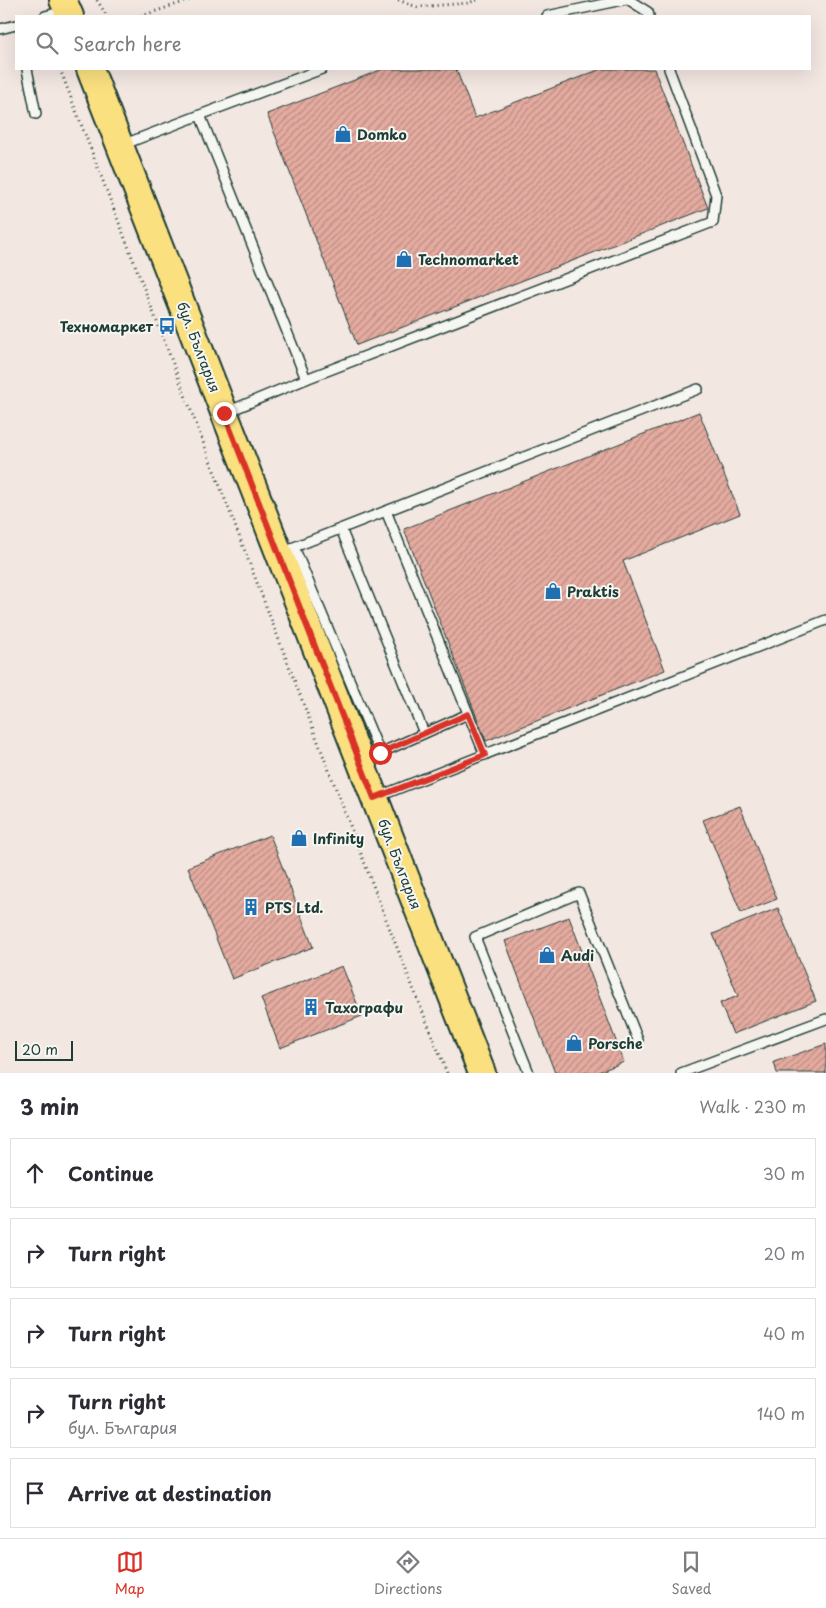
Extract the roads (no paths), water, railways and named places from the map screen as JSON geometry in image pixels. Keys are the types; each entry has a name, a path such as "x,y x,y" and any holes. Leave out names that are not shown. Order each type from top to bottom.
{"main road":[{"name":"бул. България","path":"90,70 482,1073"}],"lane":[{"path":"552,15 623,0"},
{"path":"629,0 648,12 649,15"},
{"path":"0,29 15,25"},
{"path":"27,70 36,114"},
{"path":"120,146 319,70"},
{"path":"224,413 306,379 713,222 716,196 669,70"},
{"path":"200,115 306,379"},
{"path":"468,714 380,753 294,547 698,389"},
{"path":"386,511 485,755"},
{"path":"341,529 424,734"},
{"path":"374,798 826,620"},
{"path":"528,1073 475,937 579,893 638,1040"},
{"path":"681,1073 826,1019"}],"place":[{"name":"Domko","path":"343,134"},
{"name":"Technomarket","path":"404,259"},
{"name":"Техномаркет","path":"167,326"},
{"name":"Praktis","path":"553,591"},
{"name":"Infinity","path":"299,838"},
{"name":"PTS Ltd.","path":"251,907"},
{"name":"Audi","path":"547,955"},
{"name":"Тахографи","path":"311,1007"},
{"name":"Porsche","path":"574,1043"}]}
